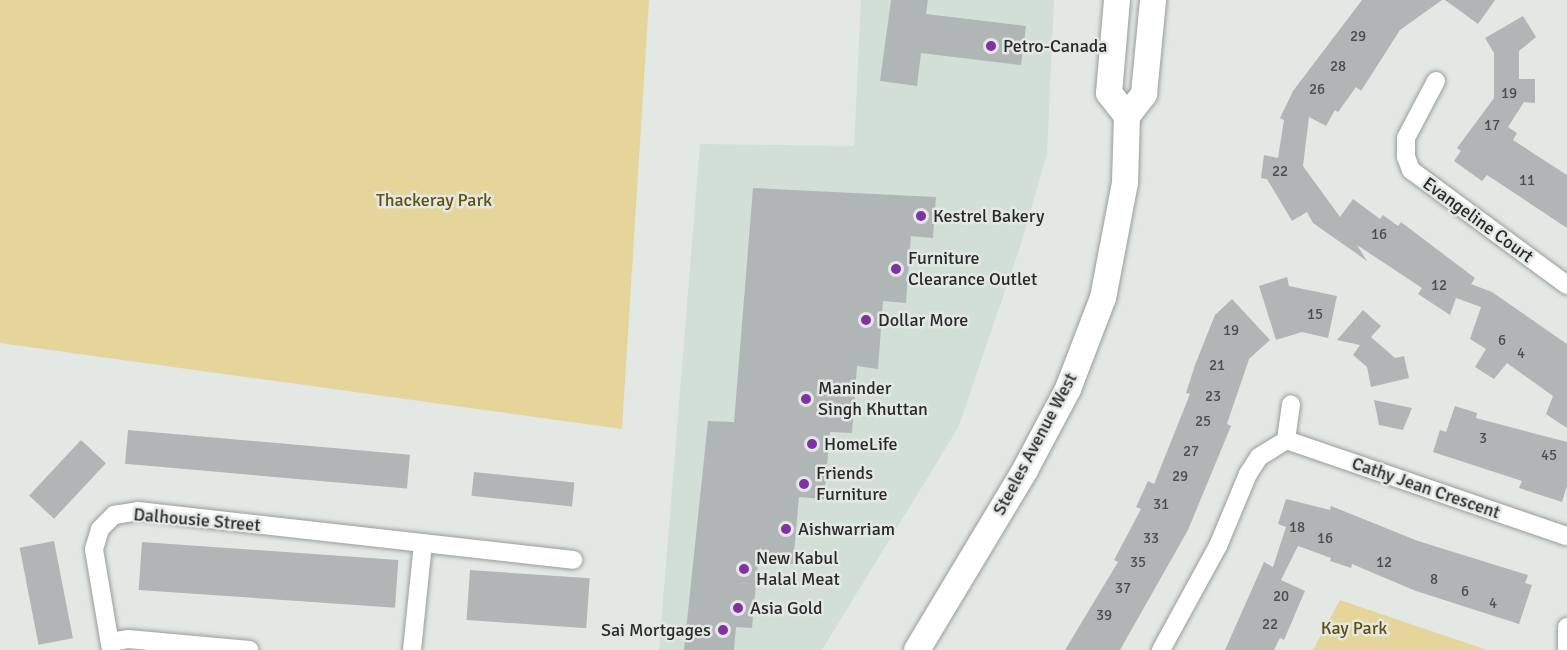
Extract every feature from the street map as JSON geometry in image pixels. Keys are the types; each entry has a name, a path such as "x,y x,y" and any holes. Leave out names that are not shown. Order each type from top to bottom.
{"main road":[{"path":"1117,0 1109,93 1127,116 1144,94 1153,0"},
{"name":"Steeles Avenue West","path":"917,650 1026,470 1068,389 1102,298 1125,183 1127,116"}],"street":[{"name":"Evangeline Court","path":"1436,81 1406,138 1406,157 1411,170 1567,285"},
{"path":"1161,650 1218,546 1248,474 1259,458 1286,440 1291,404"},
{"name":"Cathy Jean Crescent","path":"1286,440 1567,536"},
{"name":"Dalhousie Street","path":"111,646 94,549 100,529 114,514 138,511 573,560"},
{"path":"412,650 423,544"},
{"path":"1567,627 1567,650"},
{"path":"111,646 128,639 249,650"}],"shaded area":[{"path":"861,0 1054,0 1047,154 1020,247 958,428 822,650 659,650 700,144 854,146"}],"green space":[{"name":"Thackeray Park","path":"0,0 649,0 622,429 0,343"},
{"name":"Kay Park","path":"1340,600 1487,650 1313,650"}],"building":[{"path":"891,0 928,0 926,14 1026,26 1021,65 921,53 917,86 880,81"},
{"path":"1362,0 1442,0 1400,30 1361,91 1356,87 1338,112 1335,110 1326,126 1309,117 1303,166 1340,217 1353,199 1380,219 1383,215 1398,226 1401,222 1475,278 1471,284 1492,292 1567,344 1567,428 1546,414 1553,396 1507,363 1494,379 1475,367 1486,349 1470,339 1481,307 1456,298 1450,315 1418,294 1422,288 1357,245 1367,261 1313,223 1307,212 1292,221 1267,179 1261,178 1264,155 1278,158 1284,120 1280,118 1293,91"},
{"path":"1445,0 1495,0 1478,24"},
{"path":"1523,16 1536,37 1519,51 1519,79 1535,79 1535,103 1524,102 1508,127 1517,133 1513,140 1567,175 1567,228 1487,175 1482,181 1454,161 1461,151 1457,148 1494,98 1494,53 1485,38"},
{"path":"753,188 936,197 933,238 911,236 906,303 883,301 878,369 857,366 852,433 830,432 824,499 799,497 793,564 758,561 752,628 736,627 734,650 684,650 708,421 734,422"},
{"path":"1287,277 1289,286 1337,296 1328,338 1302,332 1276,340 1259,286"},
{"path":"1232,299 1270,340 1249,359 1227,424 1231,426 1188,530 1120,650 1065,650 1118,562 1114,560 1141,509 1136,507 1148,481 1154,484 1190,394 1186,393 1215,315"},
{"path":"1363,310 1381,326 1371,337 1395,358 1404,356 1409,378 1371,387 1367,367 1353,355 1360,345 1337,340"},
{"path":"1374,400 1412,408 1403,430 1379,425"},
{"path":"1455,406 1477,413 1476,418 1567,442 1567,486 1562,502 1519,488 1522,481 1433,452 1440,430 1446,432"},
{"path":"128,430 410,455 407,489 125,464"},
{"path":"81,440 106,463 54,519 29,496"},
{"path":"474,472 574,483 572,506 471,496"},
{"path":"1286,499 1330,510 1331,506 1418,541 1528,575 1525,583 1532,585 1519,624 1416,591 1352,564 1351,568 1330,561 1331,558 1298,546 1281,580 1305,591 1284,640 1280,638 1274,650 1225,650 1264,562 1273,567 1286,527 1278,524"},
{"path":"54,541 73,638 39,645 20,548"},
{"path":"142,542 398,560 395,608 139,590"},
{"path":"470,570 590,578 586,628 467,620"}],"place":[{"name":"Petro-Canada","path":"991,46"},
{"name":"Kestrel Bakery","path":"921,216"},
{"name":"Furniture Clearance Outlet","path":"896,269"},
{"name":"Dollar More","path":"866,320"},
{"name":"Maninder Singh Khuttan","path":"806,399"},
{"name":"HomeLife","path":"812,444"},
{"name":"Friends Furniture","path":"804,484"},
{"name":"Aishwarriam","path":"786,529"},
{"name":"New Kabul Halal Meat","path":"744,569"},
{"name":"Asia Gold","path":"738,608"},
{"name":"Sai Mortgages","path":"723,630"}]}
